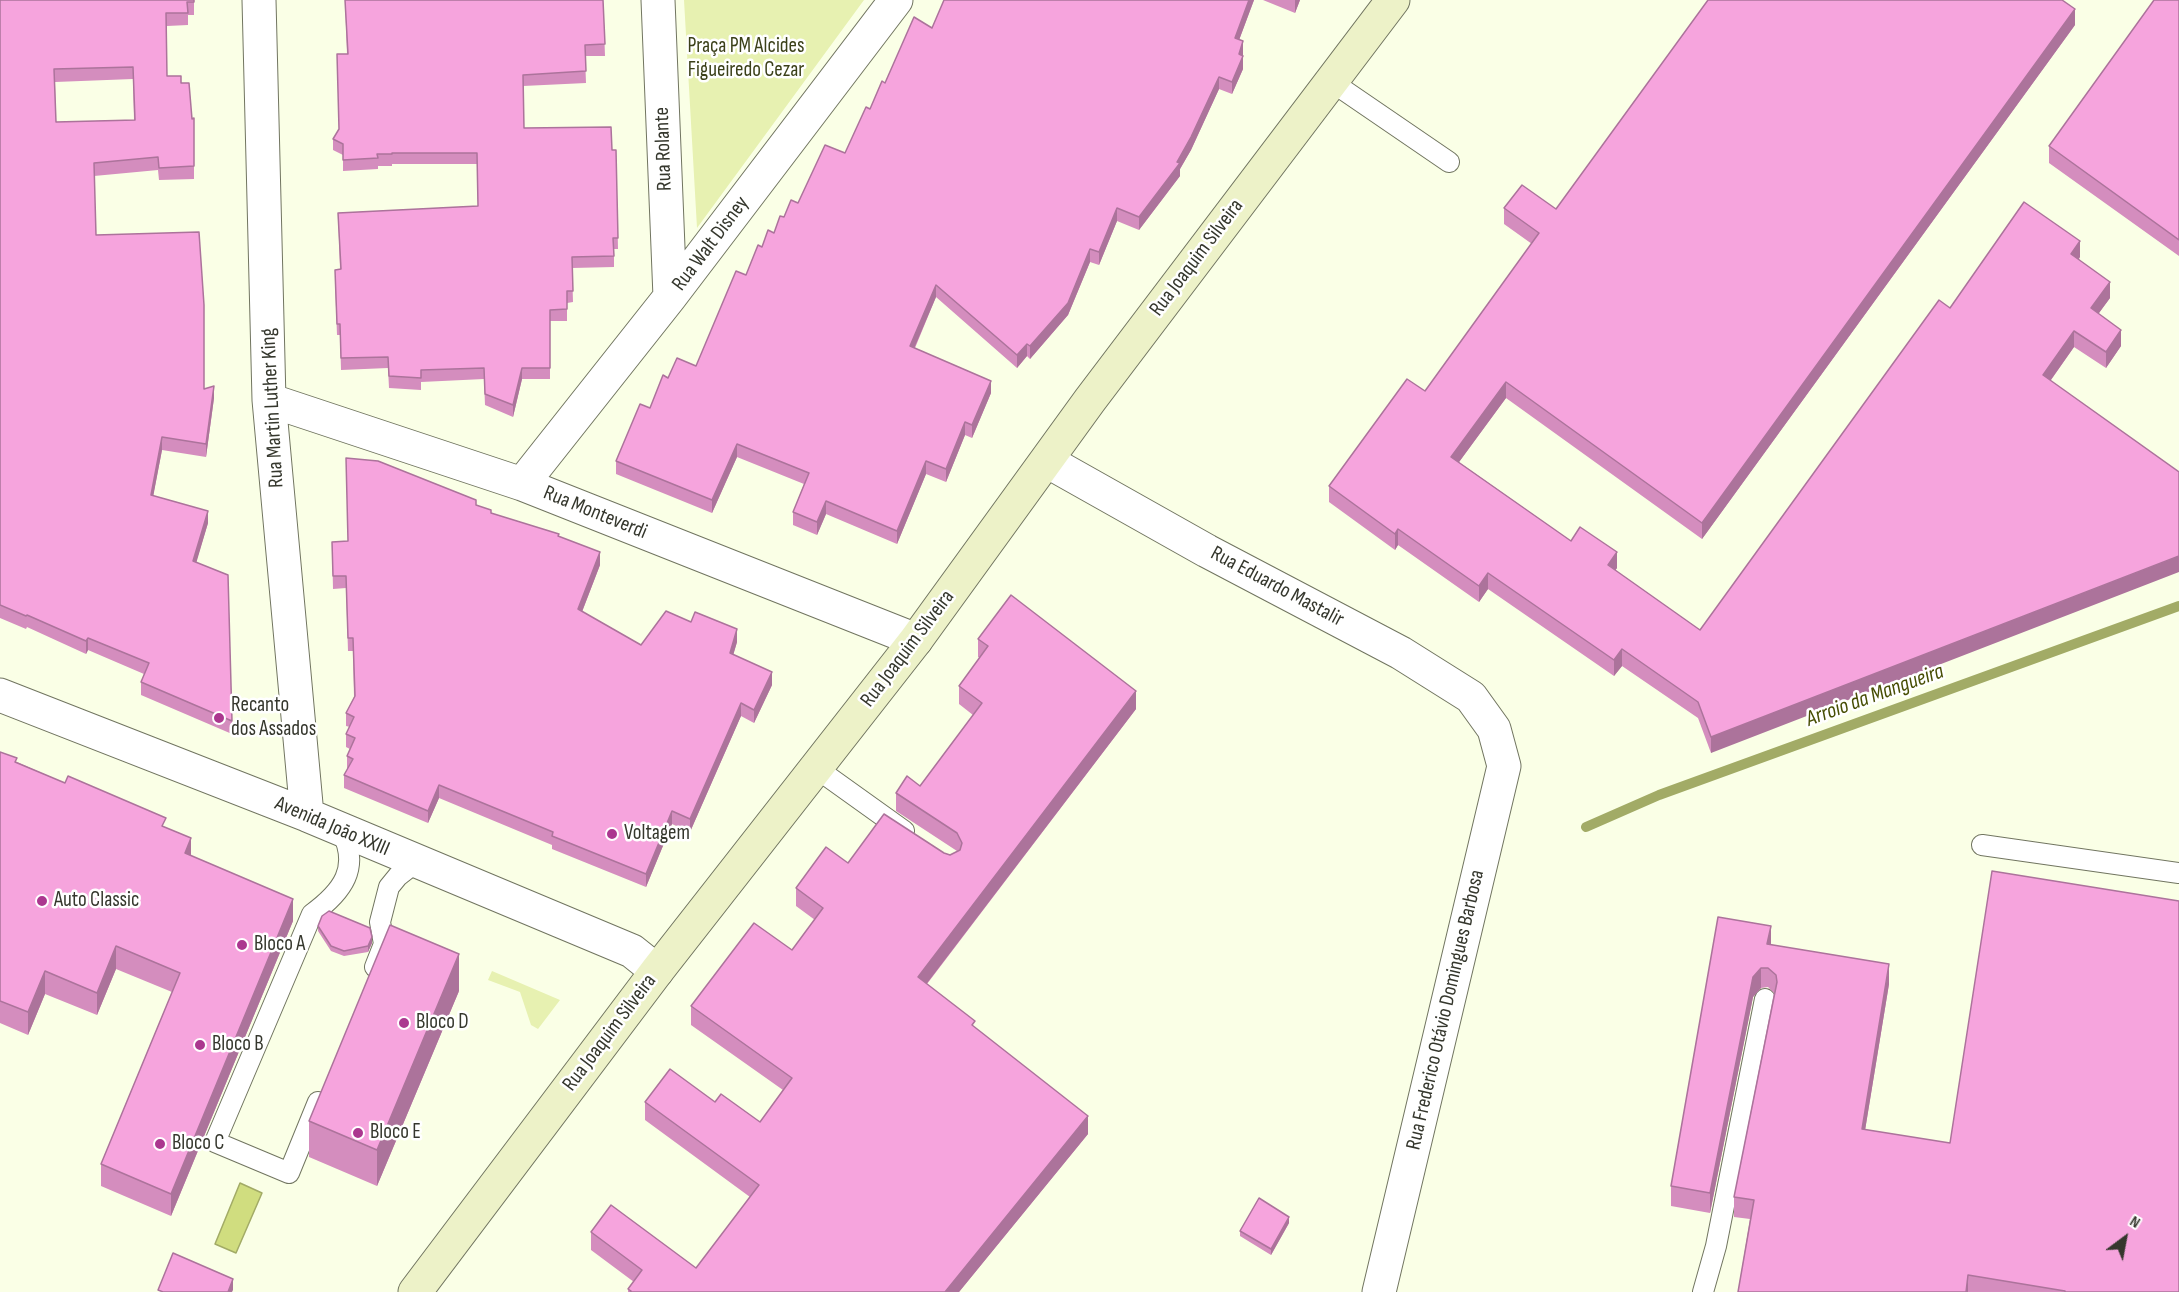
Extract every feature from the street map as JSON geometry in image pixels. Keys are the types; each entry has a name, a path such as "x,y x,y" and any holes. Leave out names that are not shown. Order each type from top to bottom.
{"street":[{"name":"Rua Martin Luther King","path":"260,0 269,400 307,815"},
{"name":"Rua Rolante","path":"658,0 670,297"},
{"name":"Rua Walt Disney","path":"522,484 670,297 896,0"},
{"name":"Rua Joaquim Silveira","path":"415,1292 657,971 916,640 1097,390 1394,0"},
{"name":"Rua Monteverdi","path":"269,400 522,484 916,640"},
{"name":"Rua Eduardo Mastalir","path":"1047,460 1207,551 1401,653 1471,697 1494,729"},
{"name":"Avenida João XXIII","path":"0,695 307,815 632,951 657,971"},
{"name":"Rua Frederico Otávio Domingues Barbosa","path":"1379,1292 1504,766 1494,729"}],"lane":[{"path":"1332,82 1449,162"},
{"path":"816,768 922,843"},
{"path":"341,830 348,842 350,868"},
{"path":"1982,845 2179,873"},
{"path":"325,1086 289,1173 215,1142 312,914 327,903 350,868 362,855 382,847 390,871 389,887 380,922 384,944 366,988"},
{"path":"389,887 398,876 416,862"},
{"path":"1703,1292 1716,1245 1765,999"}],"green space":[{"name":"Praça PM Alcides Figueiredo Cezar","path":"684,0 864,0 697,228"},
{"path":"492,971 560,1000 538,1029 531,1025 520,992 488,980"}],"shaded area":[{"path":"240,1183 262,1193 236,1253 215,1244"}],"building":[{"path":"0,0 194,0 194,2 187,2 188,13 166,13 167,76 181,76 181,83 189,83 192,119 194,118 194,166 159,168 158,157 94,163 96,235 199,232 204,305 204,389 214,386 206,444 162,437 151,495 208,511 193,561 228,575 232,721 141,682 149,663 88,638 86,641 0,605","holes":["133,67 135,120 56,122 54,69"]},
{"path":"345,0 603,0 605,44 585,45 586,71 523,75 524,128 611,127 612,150 616,150 618,238 613,238 614,256 572,257 573,291 567,291 567,309 550,310 550,368 522,368 513,405 485,394 484,368 421,370 421,378 389,376 388,357 341,358 335,270 341,269 338,213 478,206 477,153 392,153 377,154 378,158 343,160 343,144 333,139 339,129 337,54 348,54"},
{"path":"944,0 1249,0 1235,38 1243,41 1239,54 1243,56 1232,82 1219,77 1177,162 1180,163 1139,217 1117,208 1099,252 1090,249 1068,303 1030,346 1027,344 1017,355 936,285 910,346 991,381 972,425 965,422 946,469 926,461 897,531 826,501 817,522 793,512 809,473 737,444 712,500 616,461 640,404 650,408 663,375 668,378 677,358 696,366 736,271 746,275 758,245 762,247 768,230 774,233 780,216 784,217 791,200 798,203 825,145 845,153 866,107 870,109 882,81 885,83 914,17 932,28"},
{"path":"1708,0 2062,0 2075,9 1702,523 1506,382 1451,457 1571,541 1580,527 1617,552 1608,565 1700,630 1939,300 1950,308 2024,202 2080,241 2071,254 2110,282 2091,308 2121,330 2106,352 2074,331 2043,375 2179,472 2179,556 1711,737 1698,702 1622,649 1614,660 1488,573 1479,586 1398,529 1395,534 1329,486 1407,379 1425,391 1539,233 1504,208 1522,185 1556,209"},
{"path":"2154,0 2179,0 2179,240 2049,146"},
{"path":"346,458 378,461 476,500 476,505 491,510 491,513 559,534 558,536 600,552 578,609 641,645 666,611 691,622 695,612 737,629 730,653 772,672 754,710 741,703 690,819 672,811 646,874 552,836 553,832 439,785 428,811 344,775 353,759 347,756 355,738 346,734 354,717 346,713 355,696 353,638 348,638 346,576 333,576 332,542 348,541"},
{"path":"1011,595 1136,691 918,977 975,1021 972,1025 1088,1116 945,1292 630,1292 628,1289 642,1270 591,1232 611,1205 696,1268 759,1185 645,1102 670,1069 715,1102 721,1094 760,1122 792,1078 691,1006 754,923 792,950 823,908 796,888 826,847 848,863 884,814 944,853 950,855 960,850 962,843 957,833 896,793 907,776 920,786 982,703 959,686 988,646 978,639"},
{"path":"0,752 17,758 15,762 65,783 68,776 166,818 162,826 191,838 185,853 293,899 171,1194 101,1164 180,973 116,946 97,993 45,971 28,1012 0,1001"},
{"path":"1992,871 2179,901 2179,1292 2065,1292 1968,1275 1966,1292 1738,1292 1754,1200 1734,1197 1777,982 1776,975 1768,968 1761,968 1753,977 1710,1193 1671,1186 1718,917 1771,926 1767,944 1889,964 1862,1129 1950,1143"},
{"path":"329,911 370,928 372,937 368,946 344,951 331,946 318,926 322,916"},
{"path":"390,925 459,954 377,1150 309,1121"},
{"path":"1259,1198 1289,1217 1271,1249 1240,1231"},
{"path":"173,1253 233,1279 228,1292 163,1292 158,1290"}],"waterway":[{"name":"Arroio da Mangueira","path":"1586,827 1659,795 2179,606"}],"place":[{"name":"Recanto dos Assados","path":"219,718"},
{"name":"Voltagem","path":"612,834"},
{"name":"Auto Classic","path":"42,901"},
{"name":"Bloco A","path":"242,945"},
{"name":"Bloco D","path":"404,1023"},
{"name":"Bloco B","path":"200,1045"},
{"name":"Bloco E","path":"358,1133"},
{"name":"Bloco C","path":"160,1144"}]}
